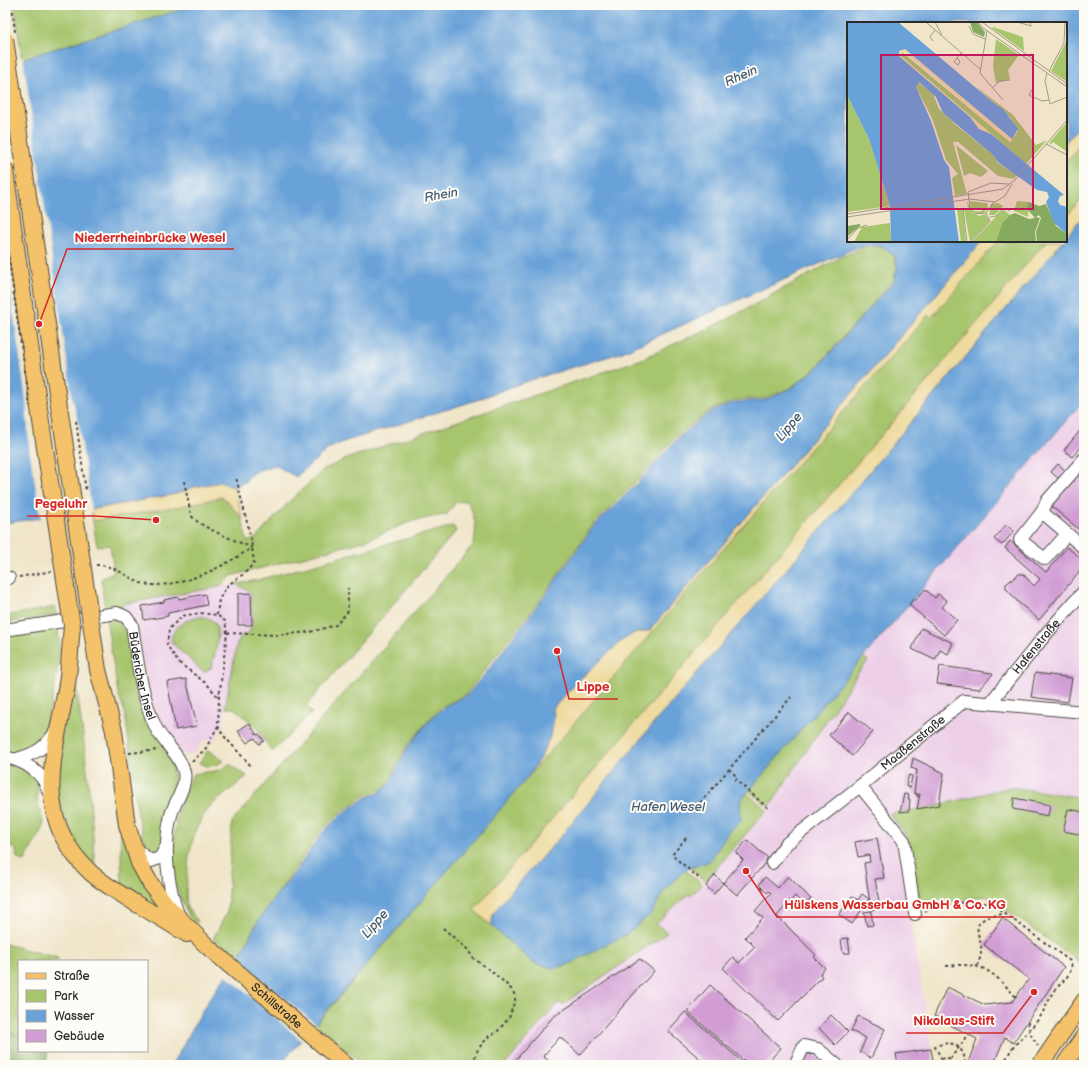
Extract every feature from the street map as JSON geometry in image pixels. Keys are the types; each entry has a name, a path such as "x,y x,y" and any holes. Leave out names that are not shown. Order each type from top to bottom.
{"main road":[{"path":"5,39 98,670 114,731 128,825 139,863 150,883 167,906 207,946"},
{"path":"5,170 72,626 67,683 58,726 51,779 52,802 58,827 72,851 90,872 112,889 207,946"},
{"name":"Schillstraße","path":"207,946 343,1062"},
{"path":"1040,1065 1084,1001"},
{"path":"1064,1065 1084,1036"}],"street":[{"path":"1067,534 1045,559 1020,540 1042,512 1047,501 1084,459"},
{"path":"1042,512 1084,548"},
{"name":"Hafenstraße","path":"990,703 1046,634 1084,591"},
{"name":"Büdericher Insel","path":"5,631 105,614 117,613 126,618 132,625 145,701 156,727 172,748 183,768"},
{"name":"Maaßenstraße","path":"772,863 786,844 964,701 1084,712"},
{"path":"11,758 32,754 43,748 51,739 58,726"},
{"path":"11,758 31,767 44,779 52,802"},
{"path":"179,918 170,886 166,848 171,814 184,781 183,768"},
{"path":"860,786 904,841 920,913"},
{"path":"134,848 151,861 160,858 166,848"},
{"path":"795,1065 804,1046 818,1049 837,1065"}],"path":[{"path":"217,615 219,599 228,585 245,573 254,563 236,477"},
{"path":"184,481 191,515 194,520 252,548"},
{"path":"92,565 104,565 110,567 128,577 150,585 163,585 184,582 210,572 252,548"},
{"path":"7,578 55,571"},
{"path":"227,633 276,635 310,632 336,625 348,611 348,588"},
{"path":"183,768 195,761 206,748 218,726 219,698 227,633 225,621 217,615 200,613 182,616 169,629 167,645 178,662 207,684 219,698"},
{"path":"700,803 792,697"},
{"path":"218,726 250,766"},
{"path":"128,753 172,748"},
{"path":"729,769 737,777 736,780 769,809"},
{"path":"686,838 672,855 701,880"},
{"path":"920,913 944,906 980,901 993,905 1070,961 1072,964 1072,969 1056,989 1044,1011 1030,1030 1010,1050 1004,1065"},
{"path":"977,966 981,954 981,945 977,933 978,924 989,916 1005,913"},
{"path":"443,928 468,950 473,958 504,982 513,991 515,996 509,1018 496,1033 490,1035 478,1049 472,1065"},
{"path":"946,966 977,966 994,975 1016,997"},
{"path":"1028,1022 1031,1035 1040,1049"},
{"path":"950,1059 959,1048 967,1034"},
{"path":"941,1065 942,1059 935,1047 941,1044 952,1043 963,1053 965,1065"},
{"path":"942,1059 946,1057 950,1059"},
{"path":"950,1059 952,1065"}],"shaded area":[{"path":"1084,400 1084,759 1077,797 1011,787 939,805 891,814 908,839 909,910 934,1065 505,1065 559,1002 562,1005 666,933 656,924 689,893 691,896 772,804 867,661 863,657"},
{"path":"236,584 251,593 252,625 248,635 237,643 223,724 212,743 206,739 192,754 183,755 176,747 177,745 157,715 148,689 136,622 132,614 122,609 123,604"}],"green space":[{"path":"14,5 196,5 22,59"},
{"path":"1084,141 1084,196 1067,216 1067,160"},
{"path":"996,242 1045,242 474,910 533,963 554,968 567,965 652,913 663,893 685,870 702,884 691,896 689,894 656,924 667,933 562,1005 559,1002 505,1065 489,1065 487,1063 484,1065 363,1065 316,1024 737,533 928,315 931,318"},
{"path":"878,246 888,250 894,258 896,269 893,280 816,368 790,388 765,398 736,400 709,411 676,437 637,481 593,525 542,597 466,694 443,706 406,747 387,785 378,791 364,796 339,814 321,831 257,923 237,959 213,939 227,912 232,822 473,545 475,539 474,517 467,501 456,502 447,514 409,522 364,541 231,576 219,587 123,604 122,609 105,609 101,579 114,572 110,545 97,546 93,521 192,504 221,497 225,499 242,518 247,542 256,538 289,502 323,470 346,459 642,359 726,320 841,257 865,247"},
{"path":"453,526 456,531 306,706 312,713 272,752 256,727 234,708 225,708 237,643 242,635 248,635 252,625 251,593 236,584 258,580"},
{"path":"56,607 56,615 5,623 5,616"},
{"path":"195,617 206,617 213,621 218,634 211,668 204,672 172,643 173,634 178,626"},
{"path":"106,618 117,618 122,621 128,631 132,666 140,703 172,762 174,782 164,818 161,850 155,855 150,854 143,838 138,816 125,713 118,693"},
{"path":"57,625 59,639 58,670 40,745 19,755 5,753 5,634"},
{"path":"72,657 86,762 95,868 69,837 55,786"},
{"path":"863,657 868,661 858,673 769,807 749,791"},
{"path":"208,750 224,761 212,766 205,766 199,763"},
{"path":"5,762 17,766 34,775 38,786 37,799 44,825 24,862 17,858 16,850 5,846"},
{"path":"229,764 247,776 208,808 195,831 189,855 186,894 187,908 198,921 195,924 187,913 173,878 173,850 177,815 193,774 221,770"},
{"path":"1011,787 1084,798 1084,965 986,896 920,907 908,839 890,814 939,805"},
{"path":"747,793 767,810 705,881 690,868 710,860 730,830 741,821 740,801"},
{"path":"120,811 174,918 122,891"},
{"path":"5,944 58,958 58,960 18,960 18,1035 5,1031"},
{"path":"5,1031 18,1035 18,1052 48,1052 46,1065 5,1065"}],"sand":[{"path":"1084,124 1084,141 1067,160 1067,141 1080,125"},
{"path":"1084,196 1084,215 1067,236 1067,216"},
{"path":"981,242 997,242 931,318 928,315 737,533 528,777 542,755 553,708 580,679 620,642 636,632 650,630"},
{"path":"1045,242 1062,242 561,836 505,898 492,921 493,927 474,910"},
{"path":"220,482 233,487 236,493 242,518 225,499 221,497 192,504 93,521 91,510 176,494 194,487"}],"water":[{"name":"Rhein","path":"196,5 1084,5 1084,124 1080,125 1067,141 1067,22 847,22 847,242 981,242 650,630 636,632 620,642 580,679 553,708 553,726 547,744 528,777 280,1065 171,1065 206,1004 245,947 257,923 323,832 353,806 365,798 378,793 389,785 407,748 429,721 444,707 467,695 486,673 543,598 594,526 638,483 678,438 710,412 736,402 765,400 790,389 817,368 894,281 898,267 894,255 881,246 870,245 858,247 620,353 524,382 474,401 343,442 328,449 296,477 275,465 253,473 245,482 233,487 220,482 194,487 176,494 5,523 5,62 22,59"},
{"name":"Hafen Wesel","path":"1084,215 1084,400 740,801 741,821 730,830 710,861 685,870 663,893 652,913 627,934 567,965 554,968 533,963 493,927 493,914 505,898 561,836 654,723 834,514 1062,242 1067,242 1067,236"}],"pier":[{"path":"23,57 72,396 79,426 92,512 41,520 29,447 26,400 5,252 5,60"},
{"path":"235,957 317,1025 303,1042 225,974"}],"building":[{"path":"1084,426 1084,444 1072,457 1064,450"},
{"path":"1058,464 1067,472 1060,480 1051,472"},
{"path":"1078,475 1084,480 1084,530 1082,532 1051,506"},
{"path":"1006,525 1014,531 1002,545 994,539"},
{"path":"1010,541 1046,572 1067,547 1083,560 1084,559 1084,566 1039,620 1018,602 1006,588 1006,584 1019,574 1023,574 1034,586 1040,579 1005,548"},
{"path":"925,589 935,598 938,594 947,601 942,607 957,620 944,635 909,605 913,599 915,601"},
{"path":"251,593 252,625 238,625 238,594"},
{"path":"205,594 207,605 168,613 168,616 144,620 142,606 164,602 164,600 178,597 179,599"},
{"path":"921,628 953,643 948,654 940,650 935,660 912,649"},
{"path":"940,666 993,674 979,689 937,684"},
{"path":"1035,673 1072,678 1068,702 1031,697"},
{"path":"186,679 197,726 176,730 167,682"},
{"path":"849,712 873,732 852,756 829,735"},
{"path":"249,723 257,735 259,734 264,741 259,744 255,738 247,743 238,731"},
{"path":"913,758 944,773 939,805 917,809 920,794 918,797 916,795 918,794 914,793 917,770 911,768"},
{"path":"909,775 912,776 910,788 906,786"},
{"path":"904,794 909,795 909,811 900,812"},
{"path":"1014,798 1050,805 1048,816 1013,809"},
{"path":"1068,809 1084,812 1084,835 1063,831"},
{"path":"877,838 884,878 875,879 880,908 871,910 864,863 870,862 869,855 858,857 855,842"},
{"path":"747,840 769,859 737,895 723,883 743,860 736,853"},
{"path":"715,875 723,883 714,894 706,886"},
{"path":"788,876 811,899 804,905 795,896 777,916 816,955 814,957 825,968 820,974 822,977 778,1021 723,968 733,957 739,963 755,947 745,937 763,918 755,911 771,893 769,891 767,893 759,885 765,877 778,888"},
{"path":"862,894 869,899 852,924 839,915 852,896 858,900"},
{"path":"871,911 873,925 867,926 864,912"},
{"path":"1002,918 1064,967 1013,1043 1005,1037 993,1065 967,1065 977,1039 934,1016 947,987 985,1005 1012,1002 1029,979 984,945"},
{"path":"848,938 850,953 843,953 841,939"},
{"path":"640,959 654,971 580,1055 560,1037 543,1056 553,1065 511,1065 553,1017"},
{"path":"710,985 781,1048 765,1065 749,1065 687,1011"},
{"path":"685,1012 746,1065 707,1065 668,1031"},
{"path":"831,1015 848,1032 835,1045 819,1028"},
{"path":"858,1016 885,1029 871,1058 860,1052 866,1038 851,1031"},
{"path":"931,1049 934,1065 898,1065 896,1054"},
{"path":"807,1053 831,1062 831,1065 800,1065"}],"place":[{"name":"Niederrheinbrücke Wesel","path":"39,324"},
{"name":"Pegeluhr","path":"156,520"},
{"name":"Lippe","path":"557,651"},
{"name":"Hülskens Wasserbau GmbH & Co. KG","path":"746,871"},
{"name":"Nikolaus-Stift","path":"1034,992"}]}
